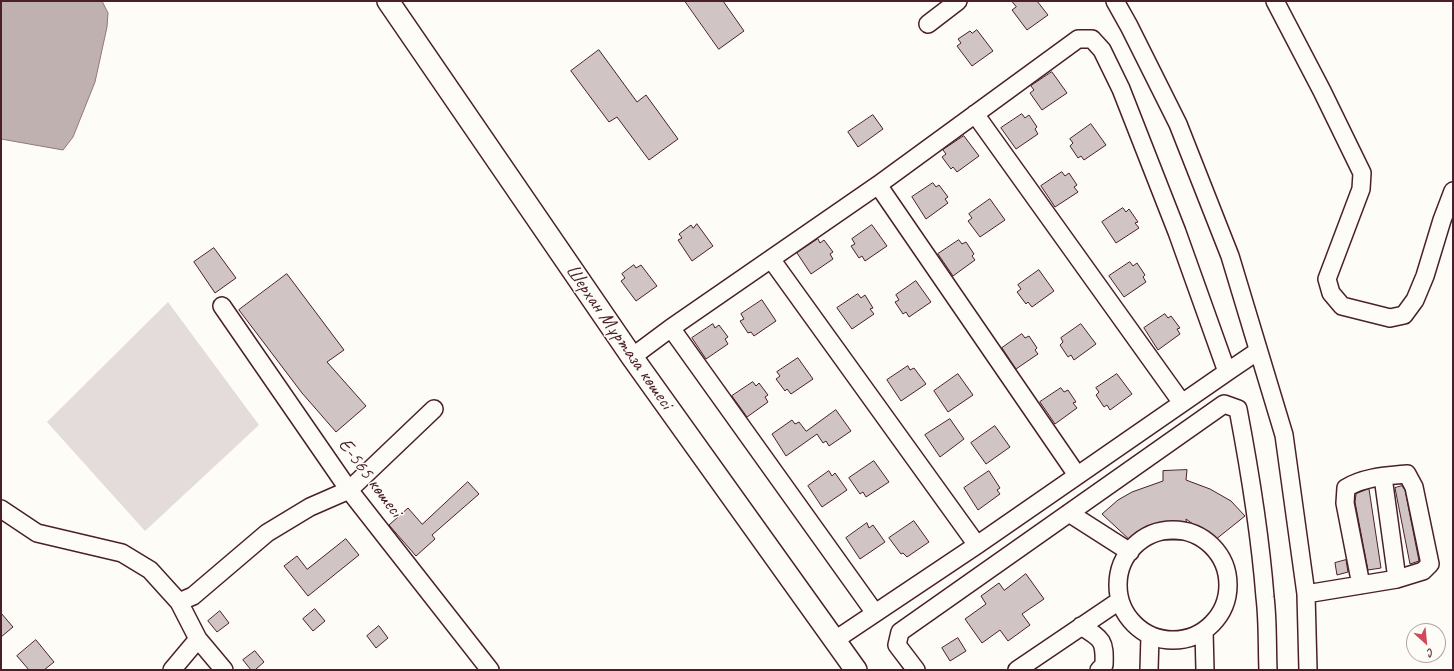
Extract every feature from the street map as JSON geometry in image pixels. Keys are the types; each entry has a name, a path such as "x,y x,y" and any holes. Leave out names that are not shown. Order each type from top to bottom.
{"main road":[{"name":"Шерхан Мұртаза көшесі","path":"388,1 632,357 856,670"}],"street":[{"path":"928,24 958,1"},
{"path":"1115,1 1178,124 1230,256 1284,435 1306,594 1308,670"},
{"path":"1275,1 1322,91 1362,173 1361,189 1327,279 1331,293 1342,306 1390,318 1404,316 1415,300 1425,276 1442,220 1453,191"},
{"path":"632,357 878,185 1078,39 1092,39 1102,50 1121,89 1177,232 1227,372"},
{"path":"975,114 1182,403"},
{"path":"878,185 1077,475"},
{"path":"771,259 977,545"},
{"name":"Е-565 көшесі","path":"222,306 349,490 490,670"},
{"path":"672,328 874,613"},
{"path":"836,640 977,545 1258,351"},
{"path":"916,670 897,645 900,632 1224,404 1238,409 1250,467 1266,598 1268,670"},
{"path":"179,602 193,596 268,533 310,508 349,490 434,409"},
{"path":"1306,594 1361,585 1397,579 1423,571 1430,564 1414,487 1407,474 1382,477 1358,483 1346,488 1345,503 1361,585"},
{"path":"1382,477 1397,579"},
{"path":"1,509 38,533 122,552 150,570 179,602 198,639 224,670"},
{"path":"1069,513 1130,552"},
{"path":"1174,530 1189,532 1200,537 1214,549 1224,565 1228,583 1226,602 1218,618 1204,631 1187,639 1168,640 1150,635 1137,627 1127,616 1119,600 1119,578 1122,566 1130,552 1146,538 1160,531 1174,530"},
{"path":"1017,670 1119,600"},
{"path":"1081,626 1098,636 1104,649 1104,665 1099,670"},
{"path":"1204,631 1205,670"},
{"path":"1149,670 1150,635"},
{"path":"172,670 198,639"}],"shaded area":[{"path":"1,1 102,1 108,13 107,27 95,82 73,137 63,150 1,139"},
{"path":"168,302 259,425 145,531 47,422"}],"building":[{"path":"685,1 723,1 744,31 719,49"},
{"path":"1012,1 1037,1 1048,15 1027,30 1012,10 1016,7"},
{"path":"977,30 993,51 972,66 957,46 961,43 958,39 970,31 972,33"},
{"path":"599,50 637,102 646,95 678,139 649,160 617,117 609,122 571,71"},
{"path":"1052,72 1067,93 1042,110 1030,93 1034,90 1031,86"},
{"path":"1022,114 1025,118 1029,115 1037,127 1035,129 1038,134 1016,149 1001,128"},
{"path":"873,115 883,129 858,147 848,132"},
{"path":"1091,124 1106,145 1084,160 1081,156 1078,158 1070,146 1073,143 1070,139"},
{"path":"964,136 979,156 957,172 953,167 951,169 942,157 946,154 943,150"},
{"path":"1062,172 1065,176 1069,173 1077,185 1074,187 1078,192 1055,207 1041,186"},
{"path":"933,183 936,187 939,185 948,197 945,199 948,203 926,219 912,197"},
{"path":"990,199 1005,220 980,237 968,221 972,218 969,214"},
{"path":"1123,208 1126,212 1129,209 1138,222 1135,223 1139,228 1116,243 1102,222"},
{"path":"697,224 713,246 692,261 678,240 682,238 679,234 691,225 693,228"},
{"path":"872,225 887,246 865,261 862,256 859,258 851,246 855,244 852,239"},
{"path":"818,239 820,243 824,240 833,252 830,254 833,259 811,274 797,253"},
{"path":"959,240 962,244 966,242 974,254 972,256 975,260 953,276 938,254"},
{"path":"214,248 236,278 215,293 194,262"},
{"path":"1130,262 1133,266 1137,263 1145,275 1143,277 1146,282 1124,297 1109,276"},
{"path":"634,265 636,268 641,265 657,286 636,301 621,281 625,278 622,274"},
{"path":"1039,270 1054,291 1032,307 1028,302 1026,304 1017,292 1021,289 1018,285"},
{"path":"287,274 344,350 327,362 366,406 336,432 302,393 239,310"},
{"path":"916,281 931,302 909,317 906,312 903,314 895,302 899,300 896,295"},
{"path":"858,294 861,298 865,295 873,308 870,309 874,314 852,329 837,308"},
{"path":"762,300 776,321 754,336 751,332 748,333 740,321 744,319 741,314"},
{"path":"1165,314 1168,318 1171,316 1180,328 1177,329 1180,334 1158,350 1144,328"},
{"path":"713,324 715,328 719,325 728,337 725,339 728,344 706,359 692,338"},
{"path":"1081,324 1096,344 1074,360 1071,355 1068,357 1060,345 1063,342 1061,338"},
{"path":"1022,334 1025,338 1029,336 1037,348 1035,350 1038,354 1016,369 1002,348"},
{"path":"798,358 813,379 791,394 787,389 785,391 776,379 780,376 777,372"},
{"path":"908,366 910,370 914,368 926,384 901,401 887,380"},
{"path":"958,374 973,395 948,412 934,391"},
{"path":"1117,374 1132,394 1110,410 1107,405 1104,407 1096,395 1099,392 1096,388"},
{"path":"753,382 756,386 759,383 768,395 765,397 768,402 747,417 732,396"},
{"path":"1061,388 1064,392 1068,390 1076,402 1073,403 1077,408 1055,424 1040,402"},
{"path":"836,410 851,431 829,446 826,441 823,443 817,434 786,456 772,434 792,420 795,424 799,422 806,431"},
{"path":"950,419 964,439 940,457 925,435"},
{"path":"995,426 1010,447 986,464 971,443"},
{"path":"874,461 889,482 866,497 863,492 860,494 849,478"},
{"path":"1187,470 1186,480 1210,489 1231,501 1245,516 1215,540 1186,519 1188,540 1163,540 1163,522 1149,527 1132,542 1102,514 1118,500 1132,492 1163,481 1163,471"},
{"path":"829,471 832,476 835,473 847,490 822,507 808,486"},
{"path":"989,471 1000,488 997,490 1000,494 978,510 964,488"},
{"path":"468,482 479,494 432,535 435,539 416,556 389,525 408,508 422,524"},
{"path":"1402,486 1405,490 1419,561 1410,564 1395,488"},
{"path":"1369,489 1381,568 1368,570 1355,502 1356,494"},
{"path":"914,521 929,542 907,557 903,553 901,554 889,538"},
{"path":"867,523 869,528 873,525 885,542 860,559 846,538"},
{"path":"346,539 359,555 308,596 284,566 297,556 307,569"},
{"path":"1346,560 1348,572 1337,575 1335,563"},
{"path":"1026,574 1044,599 1022,614 1030,625 1008,641 1000,630 982,643 965,619 986,604 981,596 999,583 1004,590"},
{"path":"315,609 325,621 313,631 303,619"},
{"path":"220,611 229,623 217,632 208,621"},
{"path":"1,613 13,627 1,637"},
{"path":"379,626 388,638 376,648 367,636"},
{"path":"958,638 966,651 950,661 942,648"},
{"path":"36,640 54,662 44,670 29,670 17,656"},
{"path":"255,651 264,662 255,670 251,670 243,660"}]}
